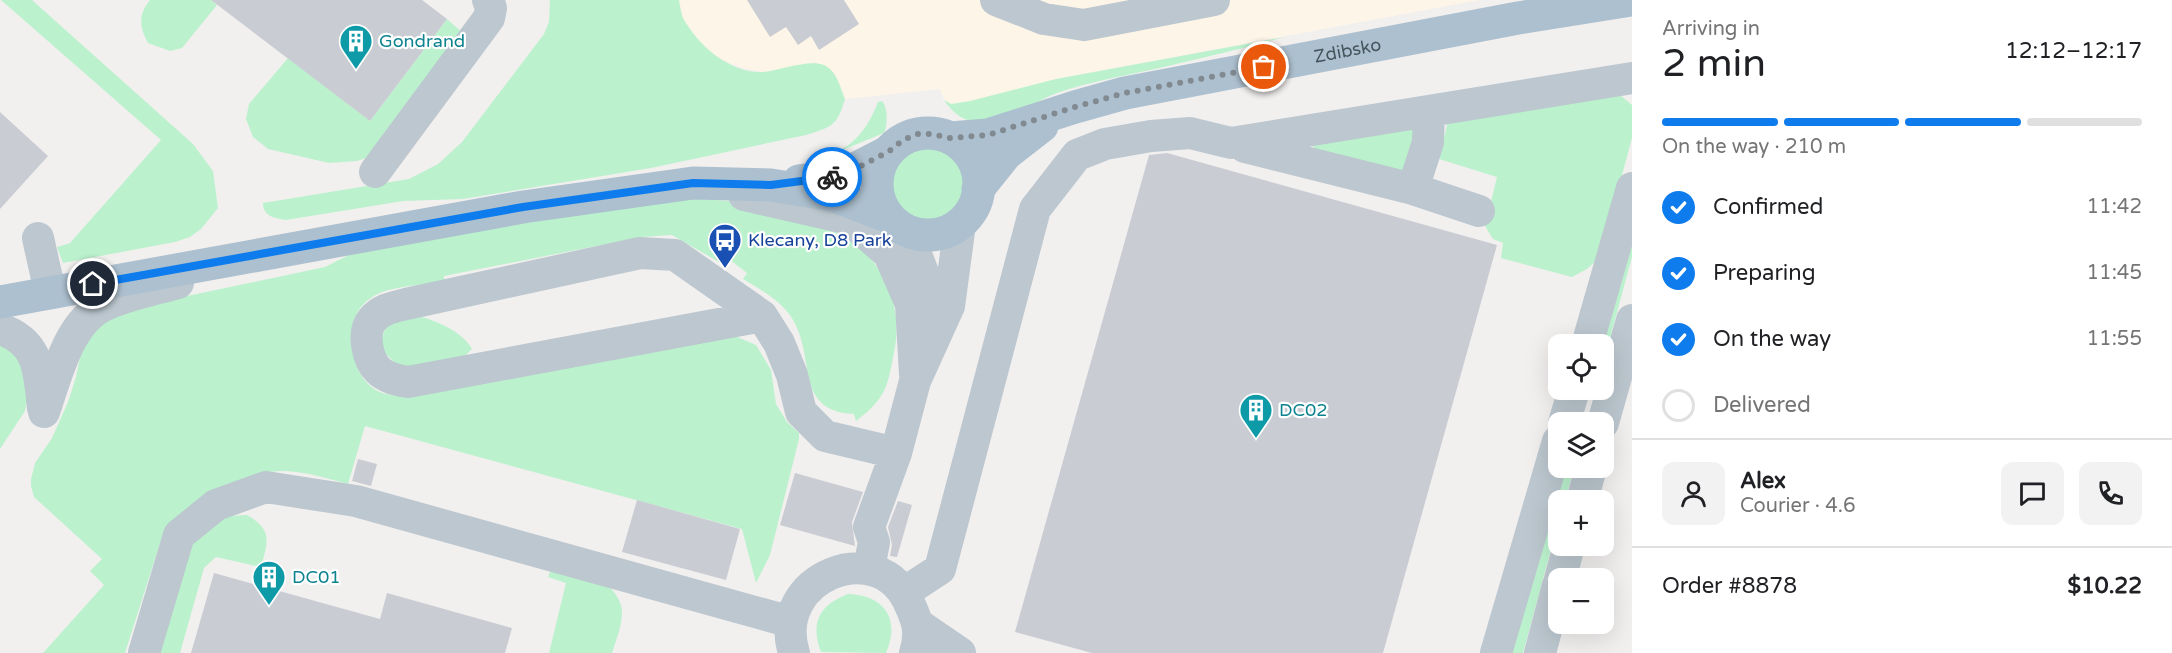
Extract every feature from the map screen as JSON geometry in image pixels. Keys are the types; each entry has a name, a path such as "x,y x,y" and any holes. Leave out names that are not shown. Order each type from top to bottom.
{"main road":[{"name":"Zdibsko","path":"950,138 988,135 1125,93 1517,9 1630,0"},
{"name":"Zdibsko","path":"978,189 1006,154 1032,132 1066,110"},
{"path":"0,302 523,207 693,183 771,185 832,195 929,235 940,234 960,224 972,210 978,189 976,169 963,147 950,138 932,134 917,134 903,140 888,152 841,176 771,185"},
{"path":"888,152 878,172 877,183 880,202 897,223"}],"lane":[{"path":"375,172 489,18 491,8 488,0"},
{"path":"996,0 1044,19 1084,24 1214,0"},
{"path":"1231,143 1632,78"},
{"path":"1413,189 1428,142 1429,111"},
{"path":"905,592 940,569 1035,209 1077,155 1105,144 1151,136 1191,133 1413,189 1479,211"},
{"path":"693,183 849,219 889,254 911,304 915,381"},
{"path":"1590,334 1632,188"},
{"path":"897,223 927,283 929,349"},
{"path":"869,569 874,542 869,527 896,453 915,381 949,306 960,224"},
{"path":"38,237 50,292"},
{"path":"0,329 22,340 31,351 37,365 44,412 74,334 84,320 101,307 137,294 329,242"},
{"path":"762,316 408,382 391,378 376,368 366,335 371,321 385,309 640,253 675,255 762,316 779,343 792,375 801,412 825,436 896,453"},
{"path":"1607,412 1632,320"},
{"path":"1496,653 1548,475"},
{"path":"144,653 179,535 216,505 266,487 356,501 791,622"},
{"path":"794,653 791,642 791,622 800,598 818,579 842,569 869,569 889,578 905,592 917,639 960,653"},
{"path":"1540,653 1548,623"}],"shaded area":[{"path":"679,0 1479,0 1056,79 952,106 944,100 940,89 845,99 834,73 816,63 762,72 739,67 718,58 700,42 682,17"}],"green space":[{"path":"1,0 32,0 193,144 213,171 218,208 201,229 190,237 175,242 63,263 57,247 70,243 161,140"},
{"path":"150,0 211,0 217,5 182,48 170,51 148,43 145,37 141,21 143,11"},
{"path":"550,0 679,0 683,18 697,39 728,63 752,71 764,72 811,63 824,65 832,71 840,85 845,99 842,108 836,120 828,127 806,135 651,168 463,199 403,201 286,220 267,214 263,203 409,179 438,164 462,142 544,34 549,22"},
{"path":"447,19 464,34 366,158 329,163 268,149 253,137 246,119 249,104 288,58 370,121"},
{"path":"1284,37 1069,89 1010,115 990,121 975,122 964,118 955,113 944,100 951,104 970,101 1056,79"},
{"path":"1620,95 1632,105 1632,138 1600,257 1587,269 1572,277 1501,258 1503,243 1493,239 1485,226 1497,177 1439,159 1448,121"},
{"path":"882,101 887,116 884,133 835,153 856,138 867,125 878,102"},
{"path":"1414,129 1418,135 1405,175 1317,151 1312,145"},
{"path":"928,146 942,149 955,157 963,170 966,184 963,198 955,211 942,219 928,222 914,219 901,211 893,198 890,184 893,170 901,157 914,149"},
{"path":"691,198 755,205 832,231 856,244 878,269 892,298 896,314 895,347 888,380 881,397 856,421 854,414 835,411 822,404 814,393 800,335 793,320 783,307 771,296 743,279 747,273 729,259 724,265 672,235 642,237 444,276 444,281 386,291 367,301 356,316 351,336 353,353 358,369 367,383 378,391 395,396 735,336 756,345 771,370 776,404 787,422 799,433 799,439 770,555 756,583 742,529 365,426 348,484 298,472 264,473 247,477 212,492 181,514 161,540 125,653 43,653 104,585 90,571 102,559 34,497 31,479 35,463 52,438 68,402 81,352 87,339 105,321 154,303 325,267 365,247"},
{"path":"1632,218 1632,257 1611,334 1600,334"},
{"path":"418,316 456,332 472,349 464,357 409,369 396,364 384,352 382,345 382,336 387,325"},
{"path":"0,341 14,351 30,386 25,411 0,449"},
{"path":"1560,478 1571,478 1568,490 1557,490"},
{"path":"247,515 265,531 267,543 261,567 216,557 204,568 180,653 157,653 186,546 227,516"},
{"path":"1548,522 1549,556 1523,653 1512,653"},
{"path":"551,569 600,582 614,592 621,604 622,612 620,628 612,653 549,653 566,583 548,577"},
{"path":"848,594 871,599 886,611 891,630 886,653 821,652 816,632 820,616 830,604"}],"building":[{"name":"Gondrand","path":"211,0 422,0 447,19 370,121"},
{"path":"747,0 844,0 859,24 819,50 811,36 798,45 786,27 770,37"},
{"path":"0,112 48,156 0,209"},
{"name":"DC02","path":"1167,153 1497,245 1383,653 1092,653 1015,632 1149,155"},
{"path":"358,459 377,464 371,486 352,481"},
{"path":"795,473 863,492 852,522 855,546 780,525"},
{"path":"637,500 740,529 726,580 622,552"},
{"path":"898,501 912,505 897,557 890,556 892,545 888,527"},
{"name":"DC01","path":"214,573 380,619 387,593 512,628 505,653 191,653"}],"way so far":[{"path":"832,177 841,176 917,134 941,135 950,138 988,135 1125,93 1264,67"}],"place":[{"name":"Gondrand","path":"356,70"},
{"name":"Klecany, D8 Park","path":"725,269"},
{"name":"DC02","path":"1256,439"},
{"name":"DC01","path":"269,606"}],"route":[{"path":"93,284 523,207 693,183 771,185 832,177"}]}
